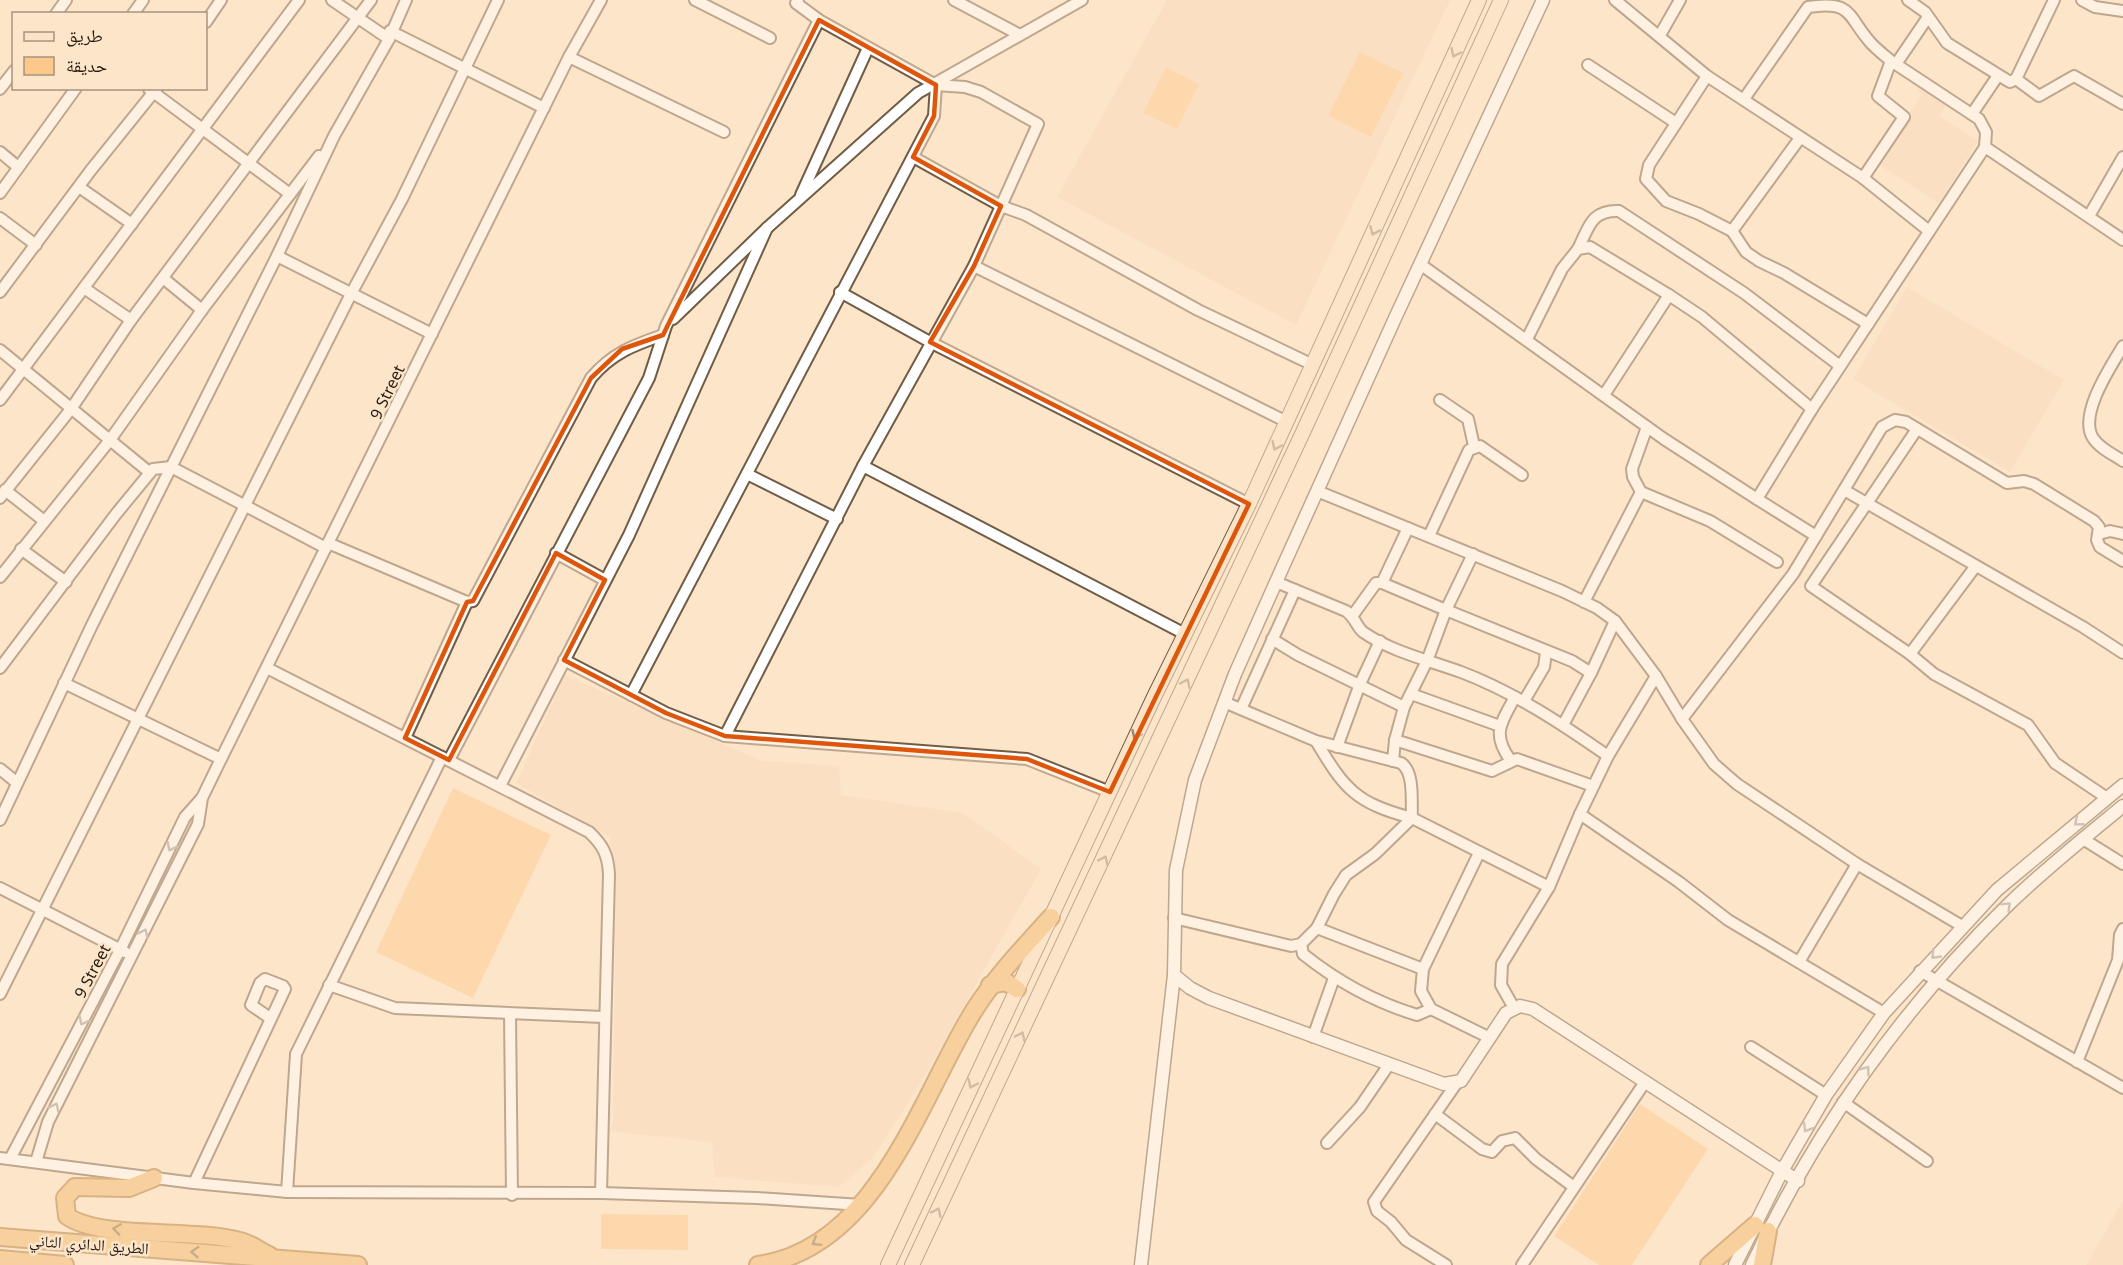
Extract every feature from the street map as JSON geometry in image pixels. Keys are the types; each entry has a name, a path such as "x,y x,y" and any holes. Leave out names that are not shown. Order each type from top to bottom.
{"highway":[{"path":"758,1265 791,1256 814,1244 840,1226 861,1205 885,1174 990,985 1051,917"},
{"path":"990,985 1006,982 1017,989"},
{"path":"154,1178 129,1188 75,1187 65,1198 67,1216 74,1221 108,1227 242,1241 275,1259"},
{"path":"1709,1265 1762,1228"},
{"path":"1762,1228 1762,1265"},
{"name":"الطريق الدائري الثاني","path":"0,1238 358,1265"},
{"name":"الطريق الدائري الثاني","path":"0,1259 65,1265"}],"main road":[{"path":"888,1265 1154,697 1249,504 1479,0"},
{"path":"912,1265 1175,708 1502,0"},
{"path":"1154,697 1175,708"}],"street":[{"path":"134,12 143,0"},
{"path":"207,21 221,0"},
{"path":"0,400 299,0"},
{"path":"332,0 357,18 389,35 464,68 544,108"},
{"path":"43,520 3,494 71,409 131,320 250,165 371,0"},
{"path":"0,820 64,683 277,256 334,136 406,0"},
{"path":"0,994 351,294 402,199 498,0"},
{"name":"9 Street","path":"5,1158 120,950 185,817 202,798 569,57 602,0"},
{"path":"695,0 770,38"},
{"path":"725,735 863,466 974,266 1038,124 981,92 965,87 936,85 819,20 796,3 798,0"},
{"path":"954,0 1020,35"},
{"path":"0,668 153,469 171,467 244,507 327,545 467,602 473,602 591,378 622,349 665,330 767,228 918,93 936,85 1082,0"},
{"path":"1141,1265 1174,975 1176,870 1184,821 1202,758 1276,582 1419,264 1544,0"},
{"path":"1616,0 1707,76 1863,178 1929,231"},
{"path":"1660,35 1680,0"},
{"path":"1908,0 1928,17 1947,43 2010,82 2016,79 2054,0"},
{"path":"2082,0 2095,7 2123,11"},
{"path":"1744,99 1808,7 1816,4 1841,4 1852,13 1869,41 1893,63 1979,119 1986,132 1985,147 1812,409 1757,499"},
{"path":"1863,178 1904,117 1878,96 1893,63 1928,17"},
{"path":"287,1192 296,1054 445,759 649,378 665,330 819,20"},
{"path":"799,200 867,48"},
{"path":"569,57 724,132"},
{"path":"1588,65 1676,123"},
{"path":"0,89 12,74"},
{"path":"1707,76 1649,165 1646,179 1666,201 1699,214 1732,231 1746,252 1759,261 1784,273 1868,324"},
{"path":"1972,114 1997,76"},
{"path":"2016,79 2039,96 2074,76 2123,104"},
{"path":"631,694 934,116 936,85"},
{"path":"0,193 75,90"},
{"path":"0,292 153,90 290,194"},
{"path":"0,577 43,520 110,440 202,310 334,136"},
{"path":"1732,231 1800,138"},
{"path":"1985,147 2123,240"},
{"path":"0,152 18,167"},
{"path":"913,157 1001,206 1026,214 1198,310 1311,364"},
{"path":"2089,216 2123,157"},
{"path":"79,187 132,225"},
{"path":"1527,339 1562,269 1578,249 1595,216 1607,211 1619,212 1744,292 1840,366"},
{"path":"0,218 36,245"},
{"path":"500,786 629,535 767,228"},
{"path":"1578,249 1590,247 1669,294 1702,317 1812,409"},
{"path":"277,256 432,334"},
{"path":"1419,264 1647,427 1816,536"},
{"path":"974,266 1287,422"},
{"path":"163,278 202,310"},
{"path":"84,288 131,320"},
{"path":"840,292 930,342 1249,504"},
{"path":"1604,395 1669,294"},
{"path":"2123,346 2095,394 2090,431 2093,440 2123,462"},
{"path":"0,350 149,472"},
{"path":"1440,400 1468,419 1474,446"},
{"path":"1682,719 1793,573 1882,427 1891,421 1901,420 2007,483 2024,481 2034,484 2094,521 2099,534 2097,540 2100,547 2123,561"},
{"path":"1647,427 1632,469 1633,477 1641,492 1710,521 1777,562"},
{"path":"1917,429 1811,586 1910,654 1934,674 2028,725 2055,763 2107,798"},
{"path":"1429,536 1469,450 1474,446 1480,446 1522,475"},
{"path":"863,466 1185,634"},
{"path":"747,474 837,519"},
{"path":"1844,490 2083,627 2123,653"},
{"path":"1317,491 1473,554 1598,608 1615,621 1656,676 1682,719 1714,764 1737,784 1857,864 1962,927"},
{"path":"1584,602 1641,492"},
{"path":"1382,583 1408,528"},
{"path":"2099,534 2110,531 2123,534"},
{"path":"21,549 66,582"},
{"path":"556,553 606,580"},
{"path":"1393,761 1395,740 1404,707 1427,661 1446,610 1473,554"},
{"path":"1910,654 1975,567"},
{"path":"1276,582 1353,615 1364,632 1380,641 1427,661 1461,672 1519,699 1539,713 1563,724 1608,756"},
{"path":"1353,615 1373,585 1382,583 1572,661 1591,673"},
{"path":"1241,709 1295,590"},
{"path":"405,738 467,602"},
{"path":"1563,724 1591,673 1615,621"},
{"path":"1272,639 1298,656 1404,707"},
{"path":"1337,747 1360,684 1380,641"},
{"path":"1511,761 1501,748 1500,726 1544,667 1546,652"},
{"path":"564,660 666,713 725,735 1027,759 1110,792"},
{"path":"267,668 589,832 604,848 608,858 609,874 603,1017 601,1193"},
{"path":"1514,1008 1501,985 1502,964 1549,887 1608,756 1656,676"},
{"path":"64,683 221,759"},
{"path":"1411,694 1500,726"},
{"path":"1174,918 1280,944 1301,944 1317,928 1346,875 1375,854 1412,818 1410,775 1406,766 1316,741 1224,702"},
{"path":"1395,740 1492,771 1511,761 1525,761 1593,786"},
{"path":"1316,741 1350,792 1371,805 1412,818 1479,854 1549,887"},
{"path":"0,769 16,782"},
{"path":"1752,1265 1782,1171 1826,1095 1884,1012 1997,890 2123,785"},
{"name":"9 Street","path":"36,1162 48,1122 198,824 202,798"},
{"path":"1735,1265 1798,1182 1843,1102 1899,1025 1936,981 2009,904 2123,806"},
{"path":"1580,814 1679,882 1728,920 1884,1012"},
{"path":"2083,839 2123,864"},
{"path":"1479,854 1423,969 1421,991 1431,1009 1490,1038"},
{"path":"1798,962 1857,864"},
{"path":"0,888 133,956"},
{"path":"1317,928 1423,969"},
{"path":"2077,1062 2118,960 2120,934 2123,929"},
{"path":"1301,944 1303,954 1334,978 1391,1007 1418,1016 1431,1009"},
{"path":"1920,971 2123,1088"},
{"path":"1174,975 1200,993 1388,1066 1444,1084 1456,1084"},
{"path":"1313,1037 1334,978"},
{"path":"329,985 396,1008 603,1017"},
{"path":"1446,1265 1406,1240 1374,1206 1378,1194 1456,1084 1465,1076 1503,1016 1514,1008 1533,1009 1798,1182"},
{"path":"510,1014 512,1195"},
{"path":"194,1183 270,1018"},
{"path":"1751,1047 1826,1095"},
{"path":"1327,1143 1360,1107 1388,1066"},
{"path":"1522,1265 1645,1082"},
{"path":"1843,1102 1927,1161"},
{"path":"1435,1114 1482,1149 1492,1152 1502,1141 1515,1138 1536,1159 1574,1187"},
{"path":"5,1158 194,1183 287,1192 512,1195 601,1193 757,1197 861,1205"}],"highlighted area":[{"path":"819,20 936,85 934,116 913,157 1001,206 974,266 930,342 1249,504 1110,792 1027,759 725,736 666,713 564,660 605,580 556,553 449,760 405,738 467,602 473,601 591,378 622,349 663,335"}],"shaded area":[{"path":"1167,0 1450,0 1296,325 1057,197"},
{"path":"1922,84 1949,101 1939,116 1978,141 1939,203 1876,163 1922,94 1918,91"},
{"path":"1907,287 2064,380 2010,472 1853,379"},
{"path":"565,675 762,761 839,766 841,795 963,813 1041,869 916,1091 873,1157 839,1187 715,1177 712,1142 609,1131 613,1123 615,946 610,837 516,783"},
{"path":"2123,1201 2123,1265 2086,1265"}],"green space":[{"path":"1360,52 1403,73 1371,137 1328,116"},
{"path":"1166,67 1199,84 1177,129 1143,113"},
{"path":"453,788 551,835 473,998 376,952"},
{"path":"1640,1104 1708,1149 1632,1265 1599,1265 1554,1236"},
{"path":"601,1214 688,1215 688,1250 601,1249"}]}
